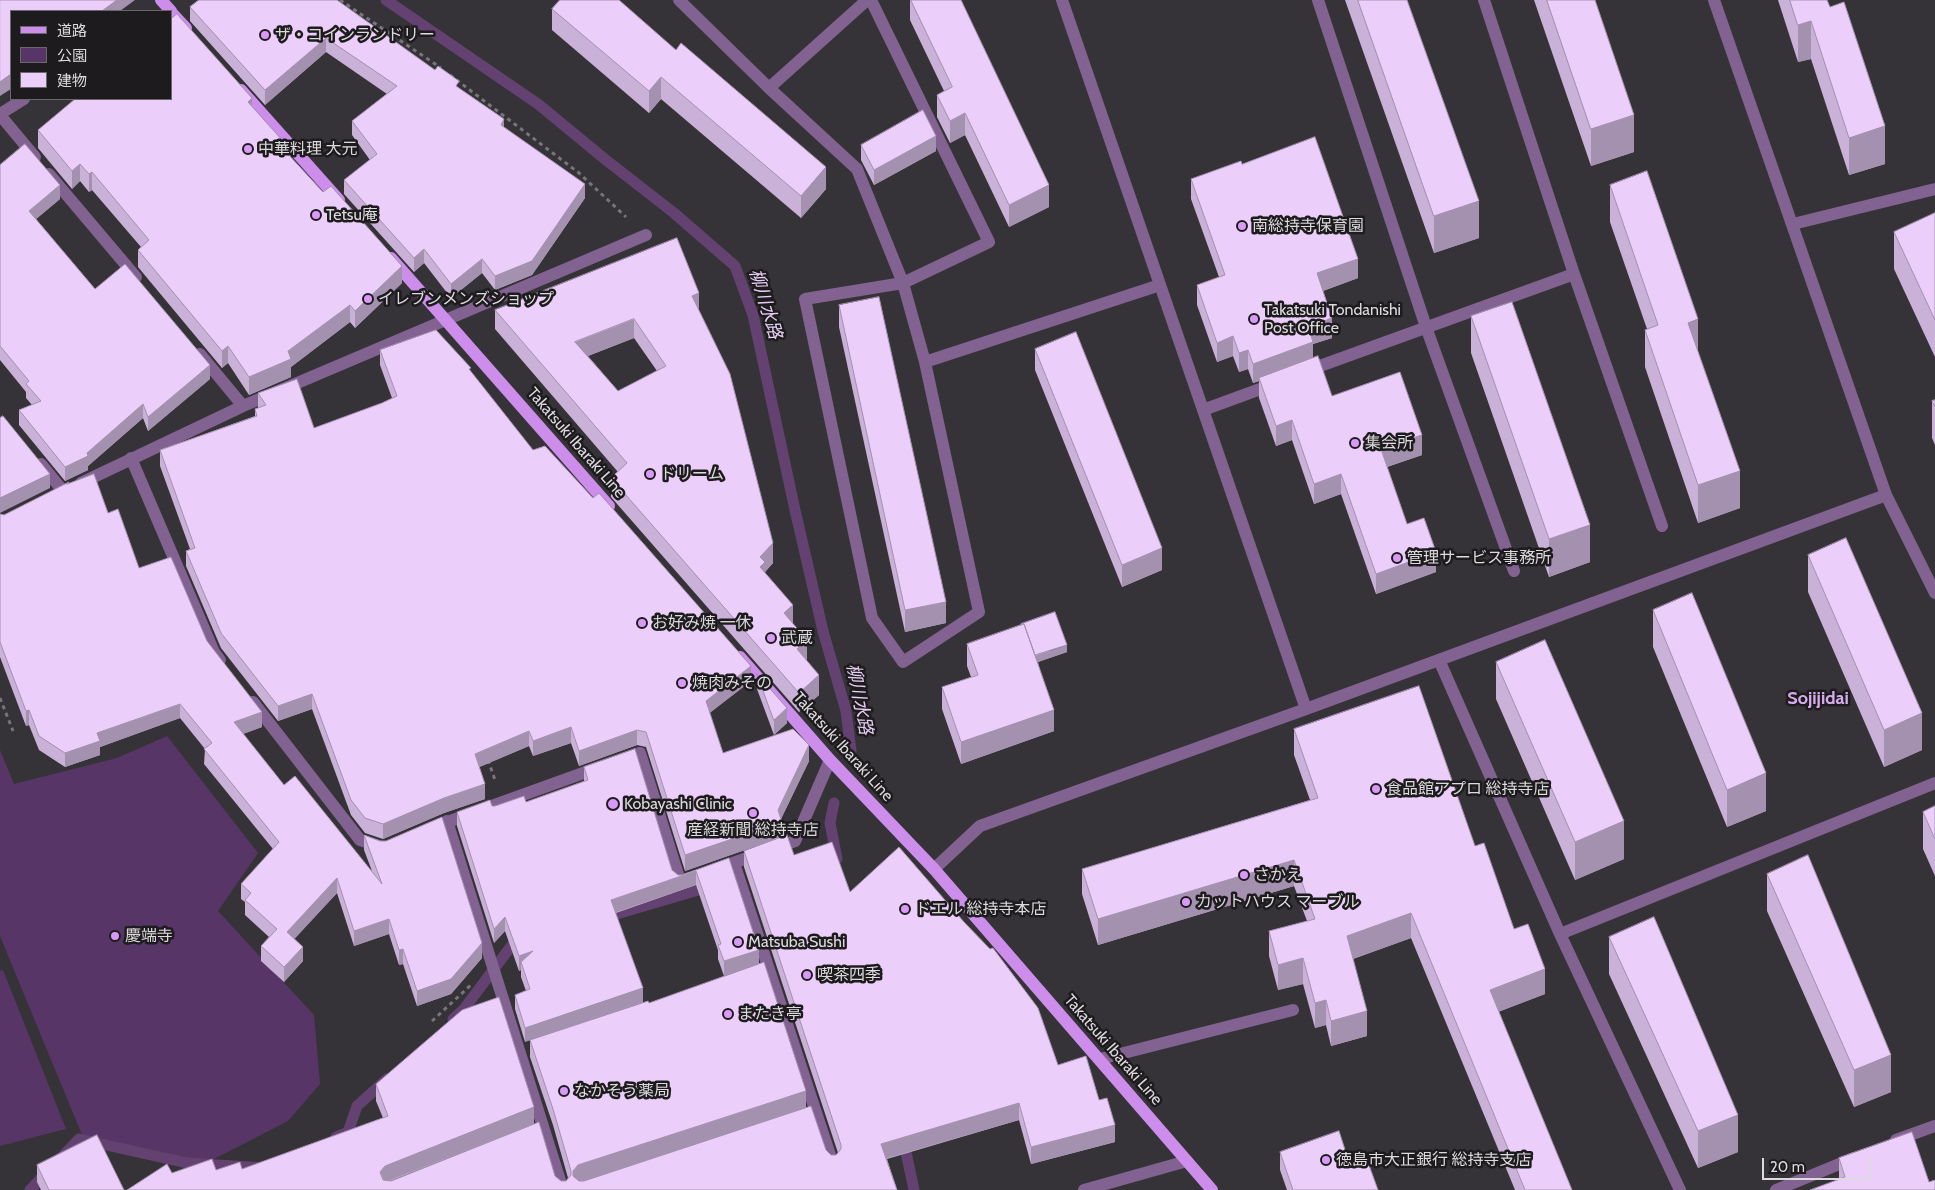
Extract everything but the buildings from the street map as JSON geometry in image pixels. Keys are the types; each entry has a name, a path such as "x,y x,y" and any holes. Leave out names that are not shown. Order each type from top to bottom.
{"main road":[{"path":"172,13 198,41"},
{"path":"230,78 348,210"},
{"name":"Takatsuki Ibaraki Line","path":"381,246 620,519"},
{"name":"Takatsuki Ibaraki Line","path":"734,650 830,760 934,869 1212,1190"}],"street":[{"path":"679,0 769,88 857,169 903,283 925,362 979,612 903,662 872,618 805,299 903,283 989,242 871,0"},
{"path":"769,88 867,0"},
{"path":"1062,0 1306,709"},
{"path":"1318,0 1426,327 1514,572"},
{"path":"1484,0 1574,274 1662,526"},
{"path":"1714,0 1886,495 1935,594"},
{"path":"22,100 0,115 141,284"},
{"path":"1793,224 1935,189"},
{"path":"32,453 59,493 243,406 646,235"},
{"path":"1203,410 1574,274"},
{"path":"925,362 1160,285"},
{"path":"192,345 243,406"},
{"path":"131,458 214,652 226,668"},
{"path":"934,869 980,826 1306,709 1886,495"},
{"path":"1439,660 1560,934 1680,1190"},
{"path":"244,691 360,840 383,848 392,844"},
{"path":"420,833 640,753 680,881 795,841 830,760"},
{"path":"1560,934 1935,783"},
{"path":"447,822 493,965 525,1050 540,1130 563,1190"},
{"path":"734,862 764,971 811,1114 833,1164"},
{"path":"1100,1059 1293,1010"},
{"path":"1886,1144 1935,1126"},
{"path":"1776,1190 1868,1152"},
{"path":"1084,1190 1187,1161"}],"path":[{"path":"340,0 460,82 578,174 646,235"},
{"path":"0,698 13,731"},
{"path":"486,755 502,802"},
{"path":"432,1021 493,965"}],"green space":[{"name":"慶端寺","path":"167,736 258,853 218,911 314,1015 320,1084 288,1121 210,1161 87,1147 0,936 0,750 14,784 117,758"},
{"path":"3,970 66,1129 0,1146 0,971"}],"waterway":[{"name":"柳川水路","path":"386,0 538,104 674,213 735,266 753,315 823,631 846,711 851,751"},
{"name":"柳川水路","path":"834,803 830,823 837,859"},
{"path":"603,918 712,886"},
{"path":"453,1019 464,1009 512,945 523,941"},
{"path":"336,1137 348,1132 357,1106 387,1079"},
{"name":"柳川水路","path":"903,1138 914,1190"},
{"path":"61,1158 79,1139 187,1163 264,1168"},
{"path":"30,1190 48,1171"}],"place":[{"name":"ザ・コインランドリー","path":"265,35"},
{"name":"中華料理 大元","path":"248,149"},
{"name":"Tetsu庵","path":"316,215"},
{"name":"南総持寺保育園","path":"1242,226"},
{"name":"イレブンメンズショップ","path":"368,299"},
{"name":"Takatsuki Tondanishi Post Office","path":"1254,319"},
{"name":"集会所","path":"1355,443"},
{"name":"ドリーム","path":"650,474"},
{"name":"管理サービス事務所","path":"1397,558"},
{"name":"お好み焼 一休","path":"642,623"},
{"name":"武蔵","path":"771,638"},
{"name":"焼肉みその","path":"682,683"},
{"name":"食品館アプロ 総持寺店","path":"1376,789"},
{"name":"Kobayashi Clinic","path":"613,804"},
{"name":"産経新聞 総持寺店","path":"753,813"},
{"name":"さかえ","path":"1244,875"},
{"name":"カットハウス マーブル","path":"1186,902"},
{"name":"ドエル 総持寺本店","path":"905,909"},
{"name":"慶端寺","path":"115,936"},
{"name":"Matsuba Sushi","path":"738,942"},
{"name":"喫茶四季","path":"807,975"},
{"name":"またき亭","path":"728,1014"},
{"name":"なかそう薬局","path":"564,1091"},
{"name":"徳島市大正銀行 総持寺支店","path":"1326,1160"}],"district":[{"name":"Sojijidai","path":"1818,699"}]}
